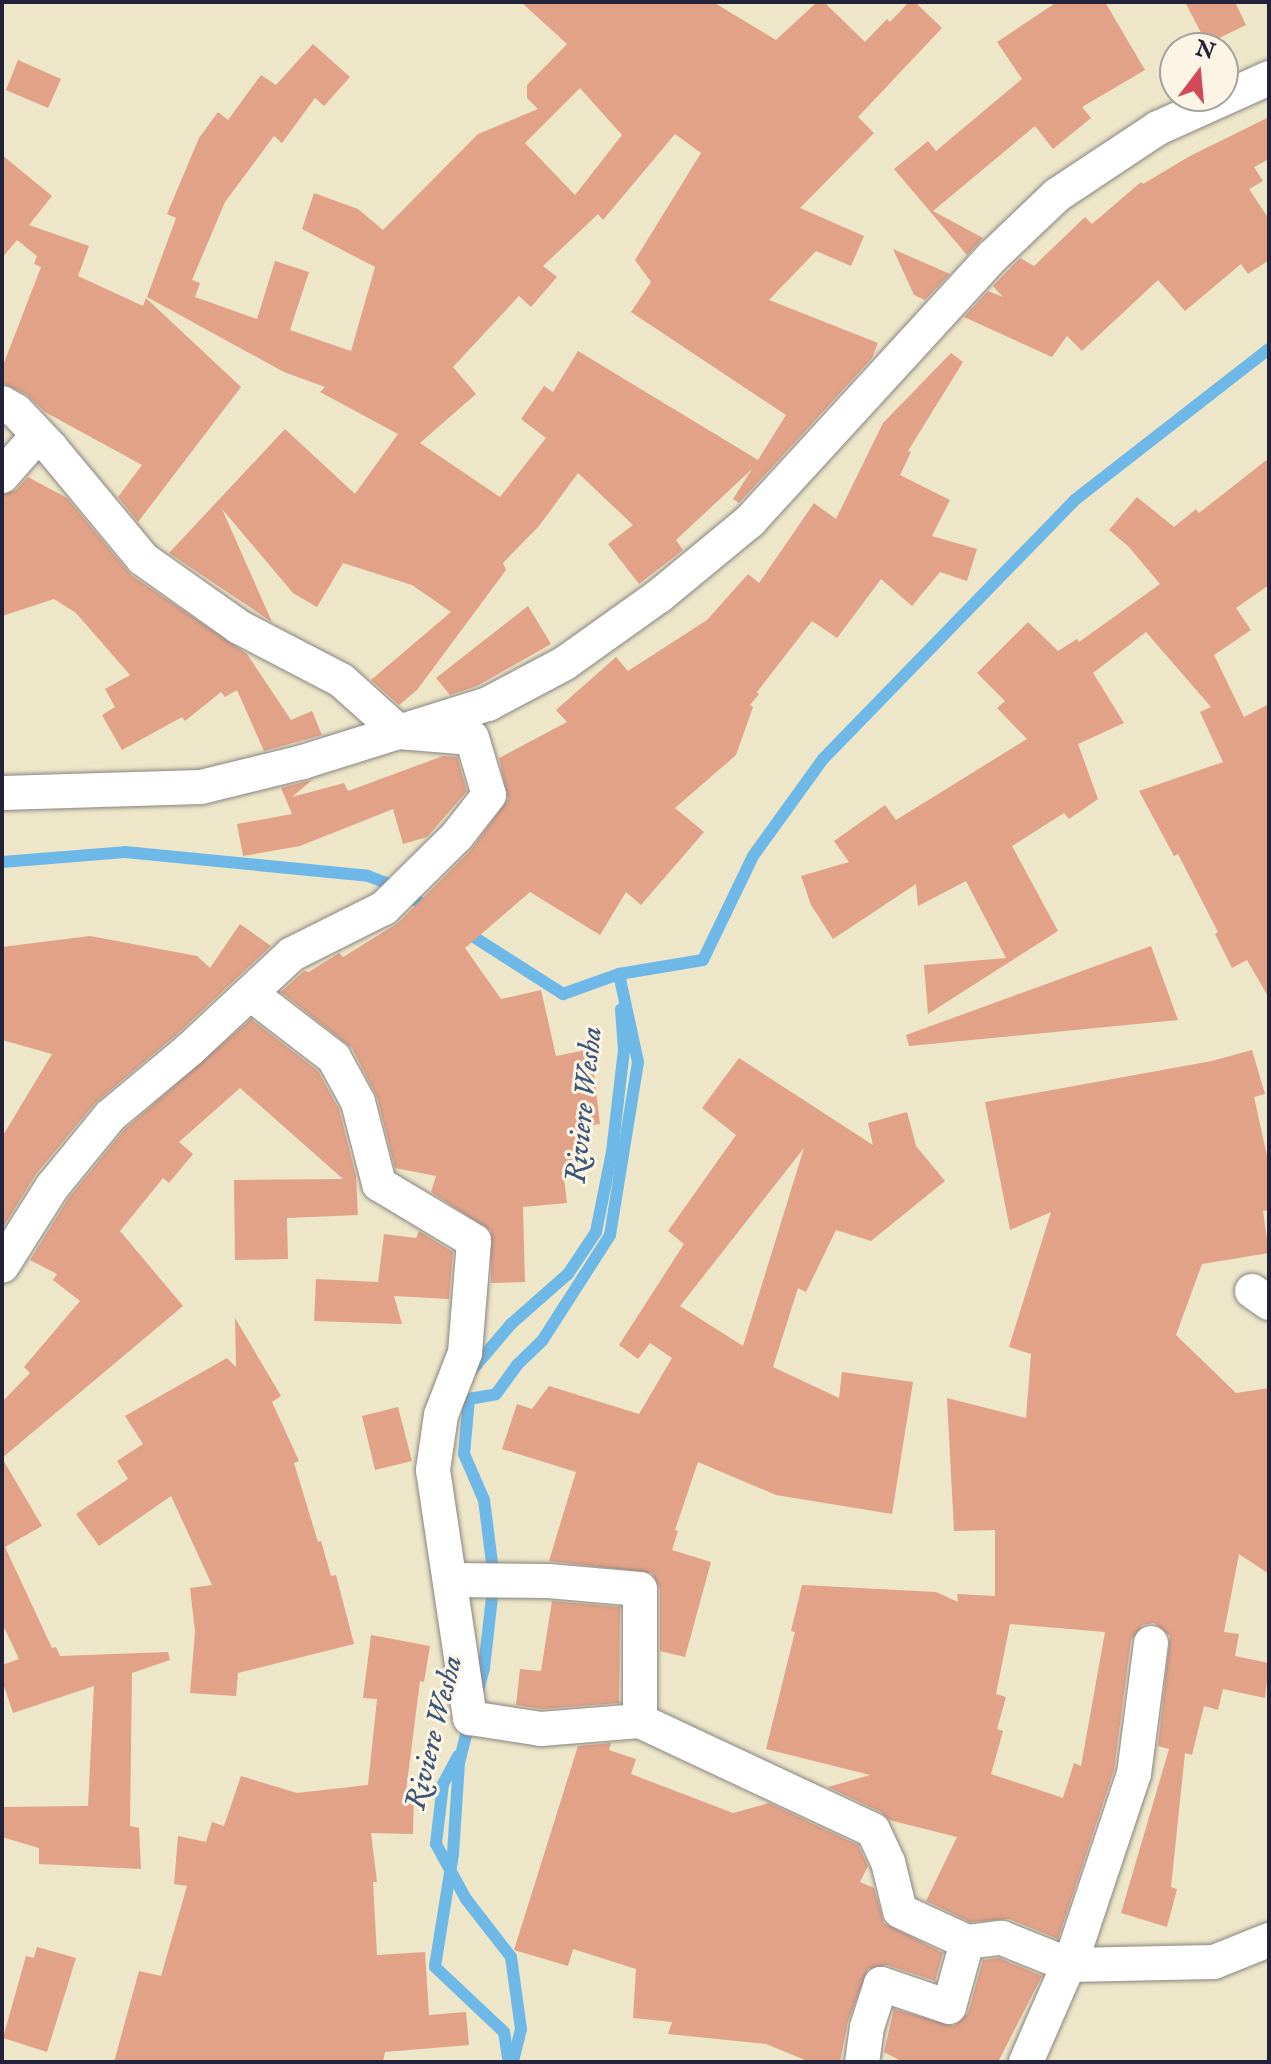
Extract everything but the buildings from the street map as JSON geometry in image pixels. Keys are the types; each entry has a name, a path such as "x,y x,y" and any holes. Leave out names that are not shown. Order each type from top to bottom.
{"street":[{"path":"2,793 201,787 303,762 488,704 565,663 659,596 750,521 992,257 1057,195 1158,128 1269,78"},
{"path":"2,403 16,411 38,435 143,559 239,627 341,680 399,732 472,738 489,795 457,836 384,908 292,954 251,994 110,1116 52,1187 2,1266"},
{"path":"2,476 38,435"},
{"path":"251,994 334,1058 358,1102 379,1184 474,1241 465,1353 441,1415 433,1470 470,1718 541,1729 640,1721 873,1830 888,1862 900,1911 967,1942 1002,1938 1069,1965 1214,1962 1269,1940"},
{"path":"451,1580 548,1581 640,1589 640,1721"},
{"path":"1026,2062 1069,1965 1134,1774 1151,1643"},
{"path":"862,2062 867,2027 881,1984 949,2007 967,1942"}],"waterway":[{"path":"463,930 563,994 619,974 703,960 753,856 823,759 1076,499 1269,349"},
{"path":"2,862 125,852 368,876 396,887 431,910"},
{"path":"477,1693 484,1668 494,1579 484,1500 464,1454 469,1399 496,1394 517,1365 542,1341 610,1235 638,1062 619,974"},
{"name":"Riviere Wesha","path":"471,1371 511,1324 568,1274 596,1232 612,1152 624,1050 621,1009"},
{"path":"470,1719 459,1763 453,1854 435,1967 504,2032 509,2062"},
{"name":"Riviere Wesha","path":"458,1756 443,1784 436,1844 466,1899 511,1957 521,2029 513,2062"}]}
